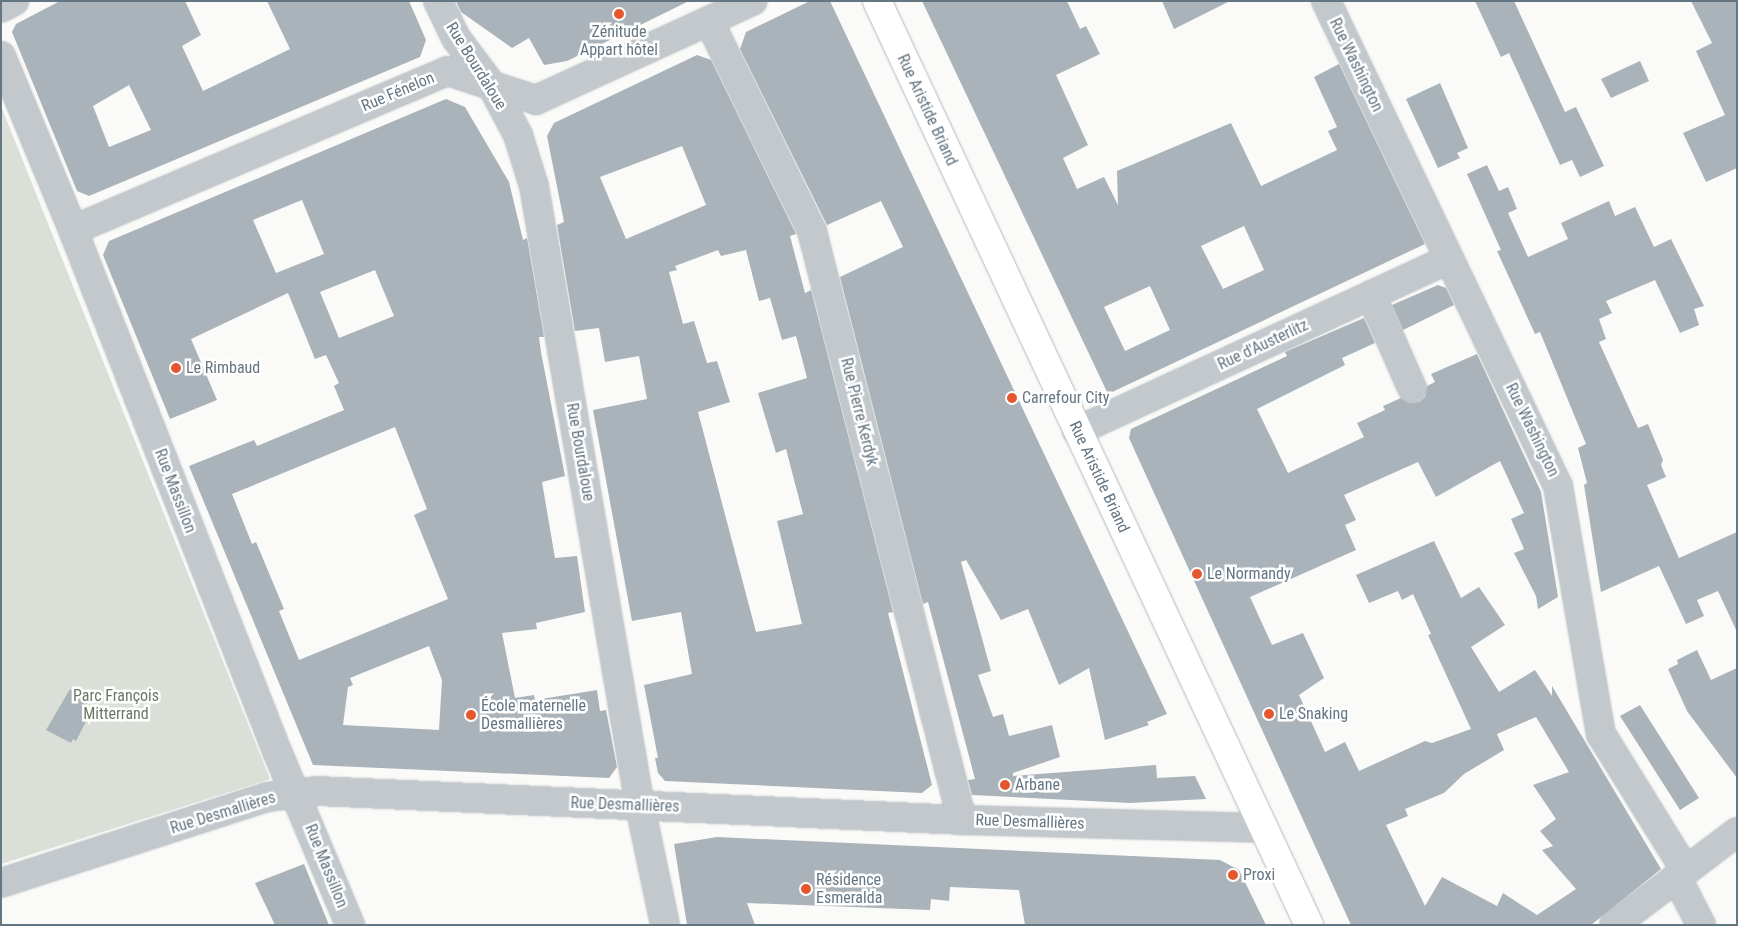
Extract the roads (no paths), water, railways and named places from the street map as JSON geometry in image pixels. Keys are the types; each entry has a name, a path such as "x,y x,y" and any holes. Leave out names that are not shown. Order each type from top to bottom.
{"main road":[{"name":"Rue Aristide Briand","path":"876,1 1309,925"}],"street":[{"path":"1,8 14,1"},
{"name":"Rue Bourdaloue","path":"438,1 456,38 492,86 518,136 534,186 640,806 665,925"},
{"name":"Rue Fénelon","path":"73,230 447,72 536,100 752,1"},
{"name":"Rue Washington","path":"1326,1 1558,486 1601,734 1681,874 1701,925"},
{"name":"Rue Pierre Kerdyk","path":"709,21 812,231 962,820"},
{"name":"Rue Massillon","path":"1,56 73,230 295,793 350,925"},
{"name":"Rue d'Austerlitz","path":"1077,431 1450,259"},
{"path":"1371,295 1412,388"},
{"name":"Rue Desmallières","path":"1,883 267,797 295,793 962,820 1263,828"},
{"path":"1614,925 1737,832"}],"place":[{"name":"Zénitude Appart hôtel","path":"619,14"},
{"name":"Le Rimbaud","path":"176,368"},
{"name":"Carrefour City","path":"1012,398"},
{"name":"Le Normandy","path":"1197,574"},
{"name":"Le Snaking","path":"1269,714"},
{"name":"École maternelle Desmallières","path":"471,715"},
{"name":"Arbane","path":"1005,785"},
{"name":"Proxi","path":"1233,875"},
{"name":"Résidence Esmeralda","path":"806,889"}],"park label":[{"name":"Parc François Mitterrand","path":"116,705"}]}
